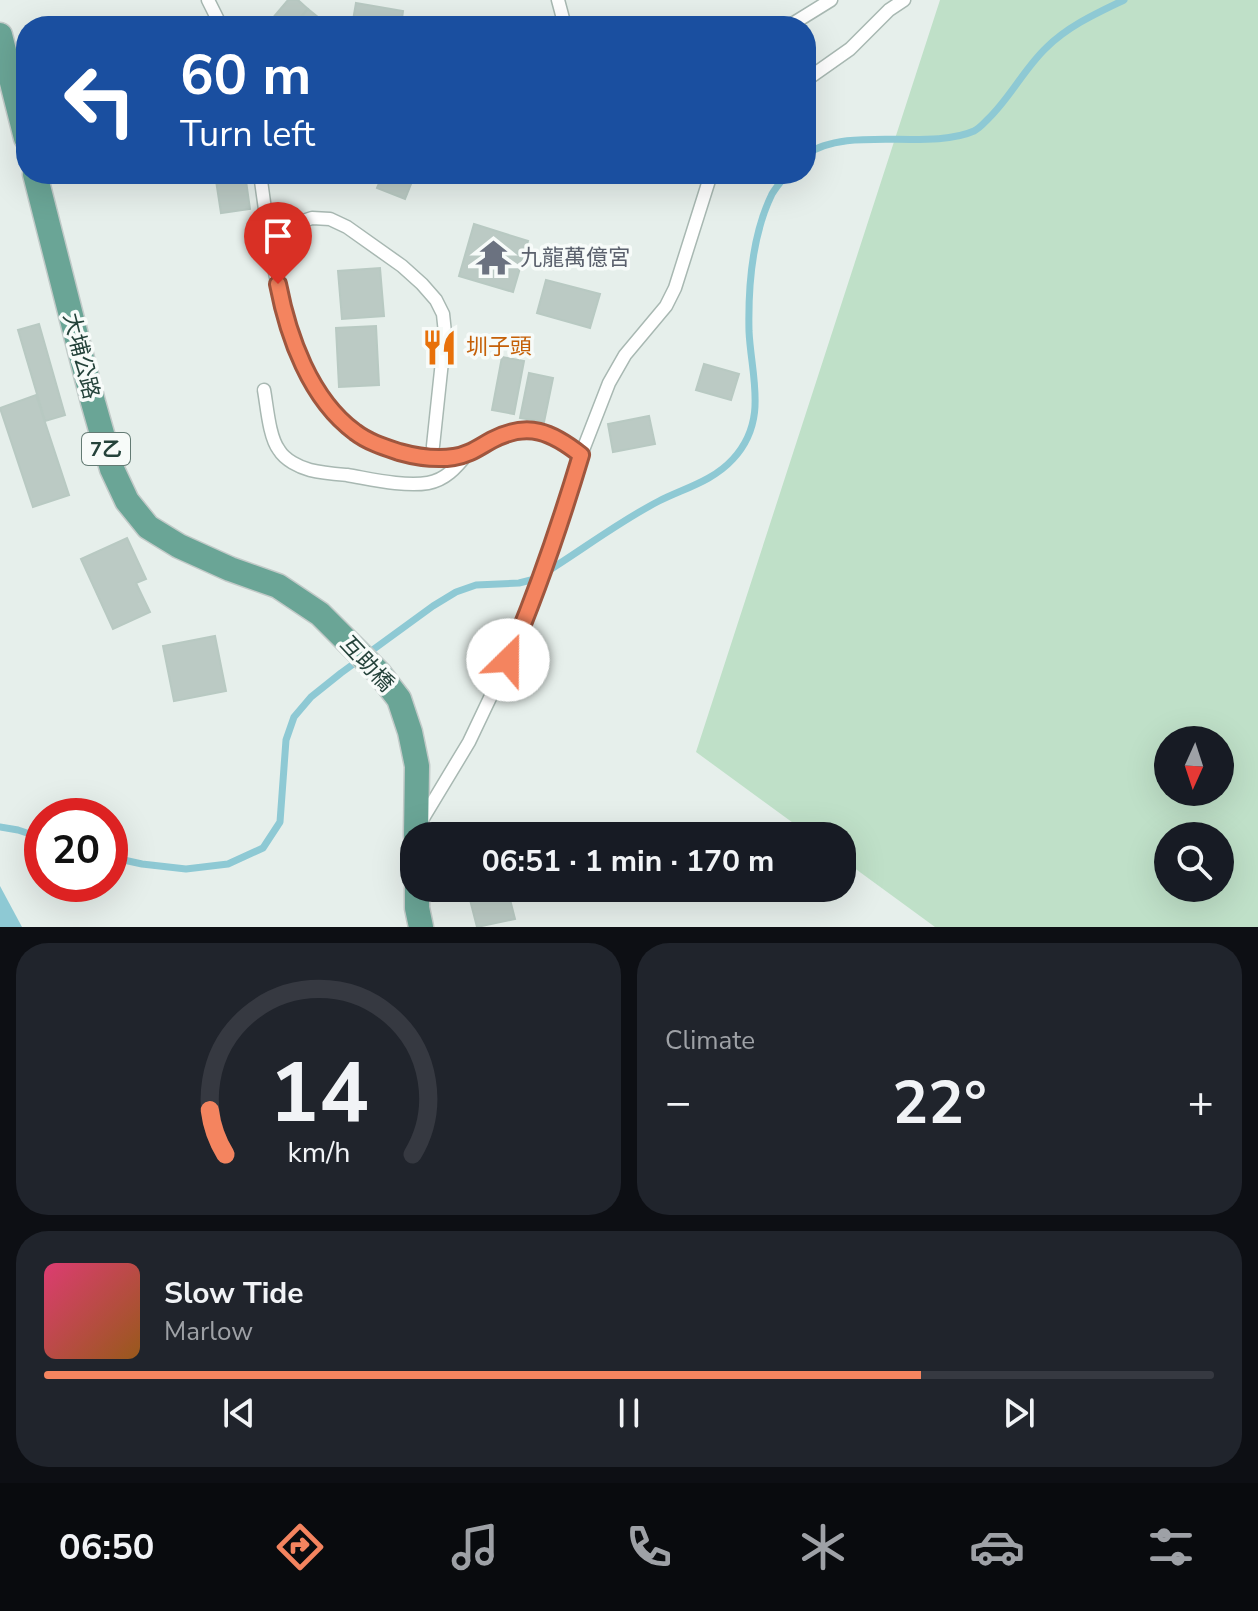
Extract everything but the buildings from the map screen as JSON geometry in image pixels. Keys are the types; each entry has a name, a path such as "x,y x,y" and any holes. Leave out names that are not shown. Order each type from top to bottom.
{"main road":[{"path":"0,35 16,98"},
{"name":"大埔公路","path":"38,184 104,442 127,501 148,527 179,546 278,586 320,614"},
{"name":"互助橋","path":"320,614 379,673 399,699 417,766 416,822"},
{"path":"417,902 421,927"}],"lane":[{"path":"805,16 831,0"},
{"path":"816,73 850,49 891,5 904,0"},
{"path":"261,184 283,309 297,353 315,386 339,419 357,434 381,446 425,458 467,454 516,431 532,430 551,434 581,455"},
{"path":"422,822 469,742 528,614 557,535 581,455 609,383 625,355 666,306 675,288 708,184"},
{"path":"270,241 297,223 312,218 330,219 347,227 402,266 436,300 443,314 445,333 433,446"},
{"path":"264,390 273,436 279,450 291,462 309,469 386,481 428,483 456,468 467,454"}],"green space":[{"path":"940,0 1258,0 1258,927 935,927 856,869 856,822 792,822 696,752"}],"water":[{"path":"0,886 22,927 0,927"}],"waterway":[{"path":"816,150 843,141 934,139 974,131 996,111 1038,56 1055,40 1124,0"},
{"path":"128,861 186,869 228,864 263,848 280,822 286,740 294,717 311,697 456,592 476,585 535,579 643,510 708,479 733,459 751,429 754,413 749,314 756,244 765,210 780,184"},
{"path":"0,827 24,832"}],"place":[{"name":"九龍萬億宮","path":"494,258"},
{"name":"圳子頭","path":"440,347"}],"route":[{"path":"278,284 297,353 315,386 339,419 357,434 381,446 408,454 450,458 467,454 516,431 532,430 551,434 581,455 557,535 508,660"}]}
